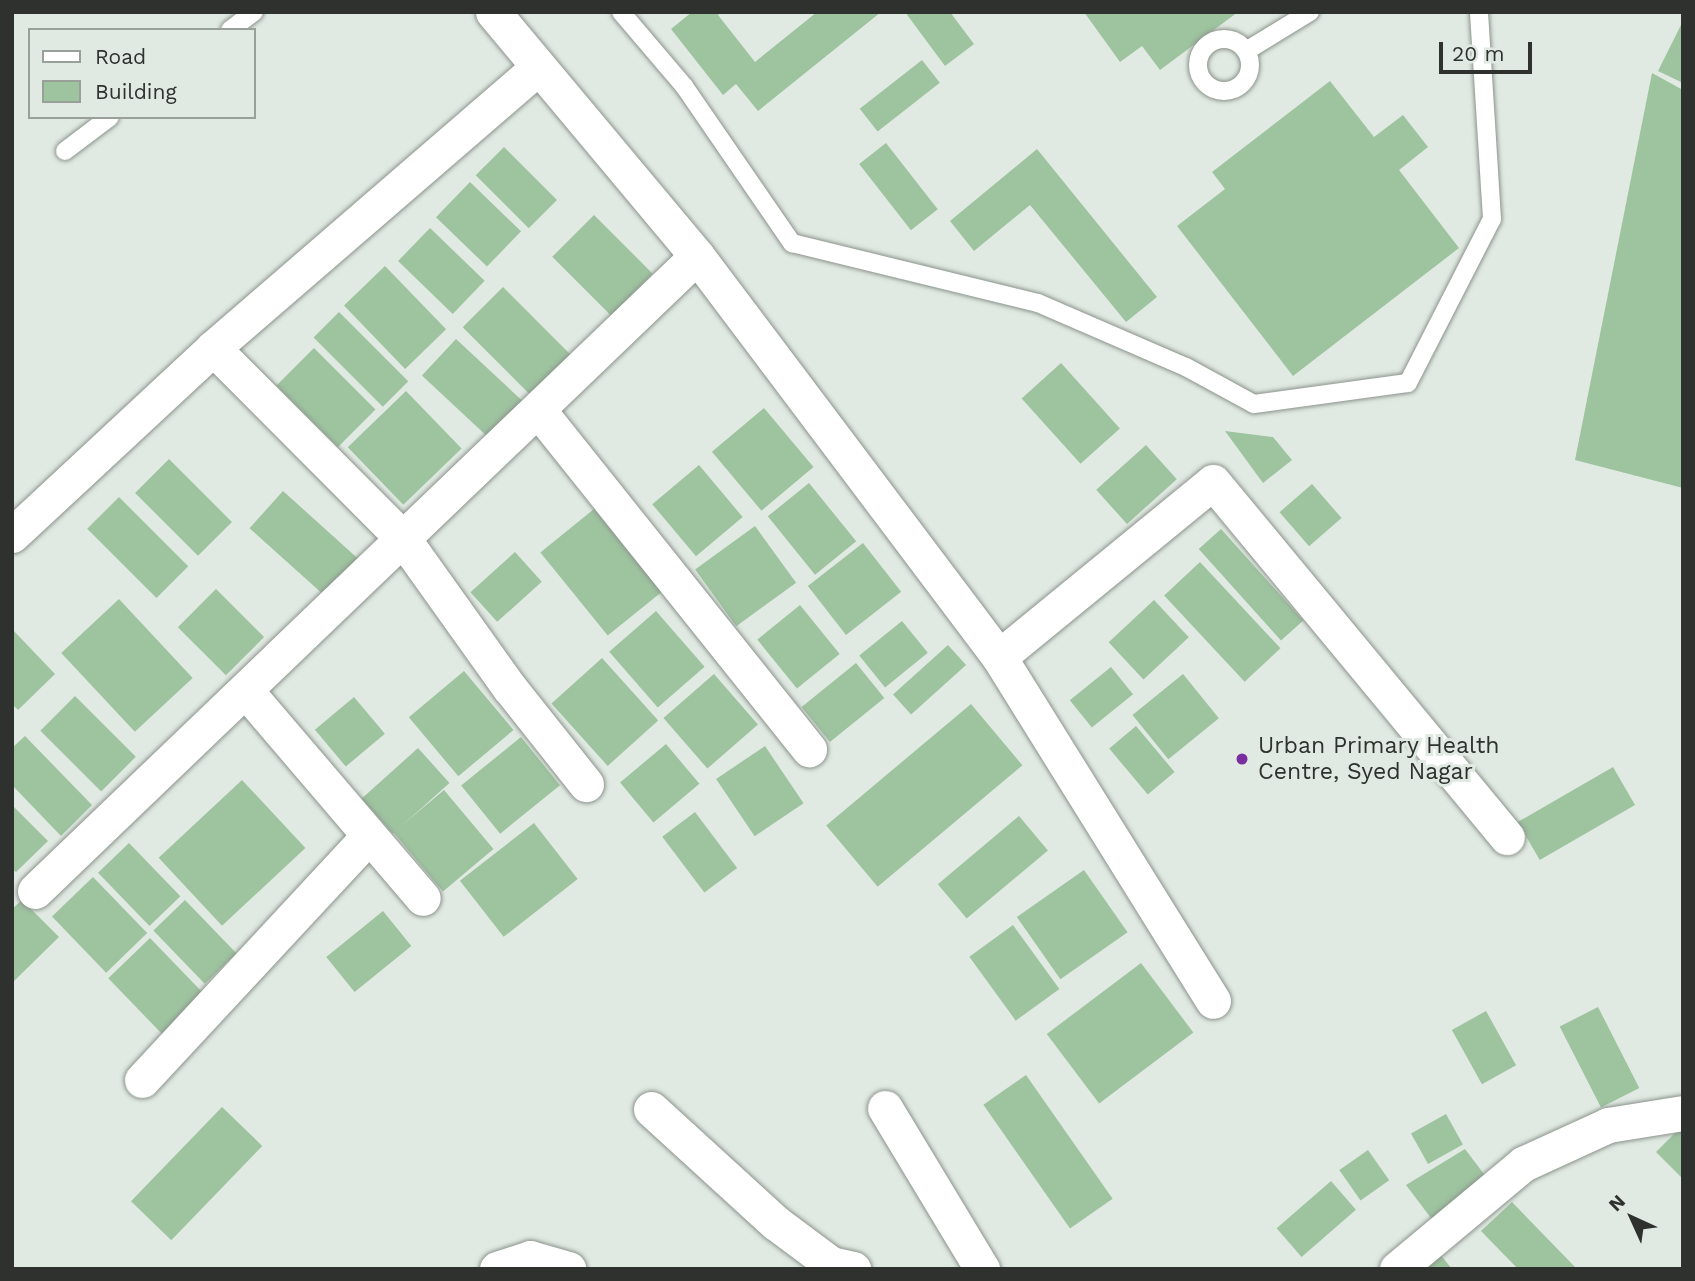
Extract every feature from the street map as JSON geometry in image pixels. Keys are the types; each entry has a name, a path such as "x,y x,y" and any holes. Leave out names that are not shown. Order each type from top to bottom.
{"street":[{"path":"493,12 536,69 696,256 999,657 1213,1001"},
{"path":"12,535 213,348 536,69"},
{"path":"35,891 539,411 696,256"},
{"path":"213,348 404,540 509,687 586,784"},
{"path":"539,411 809,749"},
{"path":"999,657 1213,482 1507,837"},
{"path":"246,691 423,898"},
{"path":"142,1080 369,836"},
{"path":"885,1108 982,1269"},
{"path":"651,1109 776,1223 831,1264 853,1269"},
{"path":"1397,1269 1523,1164 1608,1125 1683,1113"},
{"path":"497,1269 530,1258 568,1269"}],"lane":[{"path":"233,28 254,12"},
{"path":"1246,51 1310,12"},
{"path":"632,16 684,86 792,243 1038,303 1186,367 1254,404 1408,383 1492,219 1479,12"},
{"path":"65,150 107,119"}],"building":[{"path":"692,12 721,12 718,15 755,62 817,12 881,12 758,111 736,84 723,95 671,29"},
{"path":"905,12 950,12 974,44 945,66"},
{"path":"1084,12 1238,12 1160,70 1142,46 1120,62"},
{"path":"1683,21 1683,83 1658,71"},
{"path":"922,60 940,83 878,131 860,109"},
{"path":"1652,73 1683,90 1683,488 1575,460"},
{"path":"1330,81 1374,137 1403,115 1428,147 1399,170 1459,248 1293,376 1177,226 1225,189 1212,172"},
{"path":"886,143 938,209 911,230 859,164"},
{"path":"504,147 557,200 529,228 476,175"},
{"path":"1037,149 1157,297 1126,322 1030,205 974,251 950,221"},
{"path":"470,182 521,231 487,267 436,217"},
{"path":"594,215 653,274 611,315 552,257"},
{"path":"430,228 485,281 453,314 398,261"},
{"path":"385,266 446,329 405,369 344,306"},
{"path":"503,287 574,358 534,399 463,327"},
{"path":"339,312 408,381 383,407 314,337"},
{"path":"456,339 523,402 489,438 422,376"},
{"path":"314,348 376,410 338,447 277,385"},
{"path":"1061,363 1120,428 1080,464 1022,398"},
{"path":"406,391 462,449 403,505 348,447"},
{"path":"764,408 813,467 761,511 712,452"},
{"path":"1225,431 1273,437 1292,460 1263,483"},
{"path":"1146,445 1177,479 1127,524 1096,490"},
{"path":"169,459 232,522 198,556 135,493"},
{"path":"699,465 743,517 696,556 652,504"},
{"path":"809,483 856,541 815,575 768,516"},
{"path":"1312,484 1342,518 1309,546 1280,512"},
{"path":"283,491 360,560 326,597 250,528"},
{"path":"119,497 188,566 156,598 87,529"},
{"path":"594,509 661,592 608,636 540,552"},
{"path":"755,526 796,583 736,626 695,569"},
{"path":"1221,529 1303,620 1281,640 1199,549"},
{"path":"863,543 901,592 846,635 808,586"},
{"path":"515,552 542,582 497,622 470,592"},
{"path":"1200,562 1280,648 1245,682 1164,595"},
{"path":"216,589 264,637 226,675 178,627"},
{"path":"119,599 193,678 135,732 61,653"},
{"path":"1154,600 1189,637 1143,680 1109,642"},
{"path":"800,605 840,654 797,689 757,640"},
{"path":"656,611 705,667 658,708 609,652"},
{"path":"902,621 928,653 885,687 859,656"},
{"path":"12,629 55,674 18,710 12,704"},
{"path":"948,645 966,665 911,715 893,695"},
{"path":"602,658 658,720 608,766 551,704"},
{"path":"856,663 884,698 830,742 802,707"},
{"path":"1111,667 1133,694 1092,728 1070,700"},
{"path":"464,671 513,730 458,776 409,717"},
{"path":"714,674 758,725 707,769 663,718"},
{"path":"1183,674 1219,718 1168,759 1132,715"},
{"path":"75,696 136,757 101,791 40,731"},
{"path":"354,697 385,734 346,767 315,730"},
{"path":"971,704 1022,765 878,887 826,825"},
{"path":"1136,726 1175,772 1148,794 1109,748"},
{"path":"25,736 92,805 61,836 12,785 12,748"},
{"path":"521,737 560,785 500,834 461,785"},
{"path":"666,744 699,784 653,822 620,783"},
{"path":"765,746 804,803 755,836 716,779"},
{"path":"418,748 449,783 393,834 362,799"},
{"path":"1613,767 1635,805 1540,860 1518,822"},
{"path":"242,780 305,848 222,926 159,858"},
{"path":"444,790 493,849 443,891 393,832"},
{"path":"12,805 48,841 16,872 12,869"},
{"path":"695,812 737,868 704,893 662,837"},
{"path":"1019,816 1048,850 967,919 938,884"},
{"path":"534,823 578,879 504,937 460,881"},
{"path":"129,843 180,896 149,926 98,873"},
{"path":"1084,870 1128,932 1060,979 1017,917"},
{"path":"93,877 147,933 106,973 52,917"},
{"path":"22,900 59,937 12,983 12,909"},
{"path":"185,900 236,953 205,984 153,931"},
{"path":"383,911 411,946 355,992 326,957"},
{"path":"1013,925 1059,989 1016,1021 969,957"},
{"path":"150,938 208,998 167,1039 108,978"},
{"path":"1141,963 1193,1032 1099,1103 1047,1034"},
{"path":"1598,1007 1639,1088 1601,1108 1560,1027"},
{"path":"1486,1011 1516,1065 1482,1084 1452,1030"},
{"path":"1026,1075 1113,1199 1070,1229 983,1105"},
{"path":"222,1107 262,1146 171,1240 131,1201"},
{"path":"1446,1114 1463,1145 1428,1164 1411,1133"},
{"path":"1683,1128 1683,1179 1656,1152"},
{"path":"1465,1149 1493,1186 1440,1230 1406,1185"},
{"path":"1368,1150 1389,1180 1361,1200 1339,1170"},
{"path":"1331,1181 1356,1210 1302,1257 1277,1228"},
{"path":"1512,1202 1574,1269 1518,1269 1481,1231"},
{"path":"1439,1253 1452,1269 1420,1269"}],"place":[{"name":"Urban Primary Health Centre, Syed Nagar","path":"1242,759"}]}
